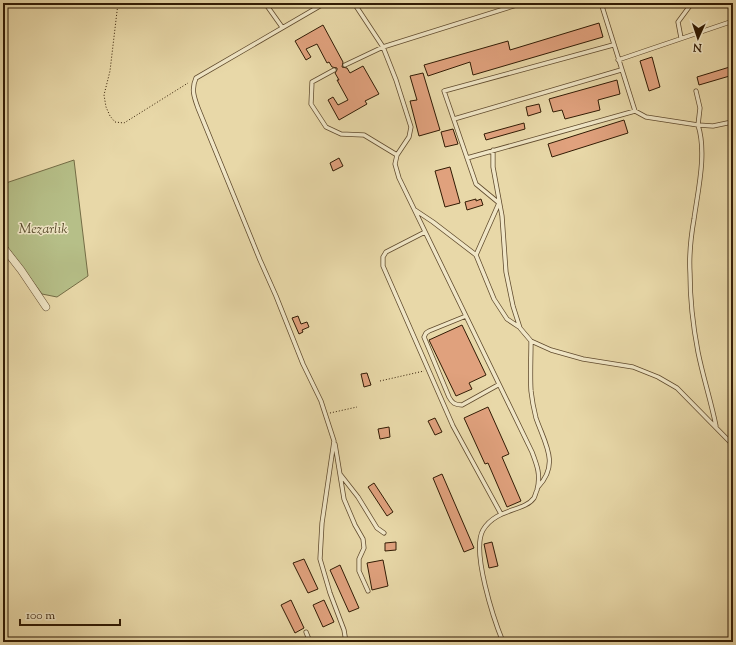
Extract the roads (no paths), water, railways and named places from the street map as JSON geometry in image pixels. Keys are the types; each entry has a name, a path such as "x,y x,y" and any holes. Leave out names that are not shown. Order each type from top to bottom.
{"street":[{"path":"3,247 21,270 46,308"}],"lane":[{"path":"265,3 282,28"},
{"path":"325,3 196,78 192,85 193,96 325,414 334,441 344,499 355,525 363,539 364,548 359,559 359,570 368,591"},
{"path":"354,3 382,47 396,80 411,127 409,137 397,155 395,164 399,178 498,385 532,452 538,470 539,478 534,498 528,504 501,514 490,521 482,531 480,547 484,584 496,625 503,642"},
{"path":"345,65 382,47 523,3"},
{"path":"601,3 635,112"},
{"path":"681,38 678,22 692,3"},
{"path":"618,60 733,21"},
{"path":"499,203 476,184 444,91 613,45"},
{"path":"334,70 312,82 311,104 326,127 340,134 364,135 397,155"},
{"path":"454,119 621,70"},
{"path":"696,91 700,108 698,125 701,145 701,164 694,221 690,272 690,300 698,352 712,404 716,426"},
{"path":"467,158 635,112 646,117 698,125 713,126 732,122"},
{"path":"493,150 493,167 502,216 506,272 513,306 520,328"},
{"path":"476,255 499,203"},
{"path":"415,210 476,255 494,298 507,319 520,328 531,341 551,350 583,359 633,367 658,377 677,388 733,445"},
{"path":"425,232 386,252 383,257 383,266 454,426 501,514"},
{"path":"466,316 429,331 424,337 449,397 452,403 462,405 498,385"},
{"path":"531,341 531,392 536,417 548,448 549,468 544,480 537,488"},
{"path":"334,441 322,523 320,559 330,593 344,630 346,642"},
{"path":"339,473 358,497 377,528 384,534"},
{"path":"306,632 310,642"}],"park label":[{"name":"Mezarlık","path":"43,228"}]}
